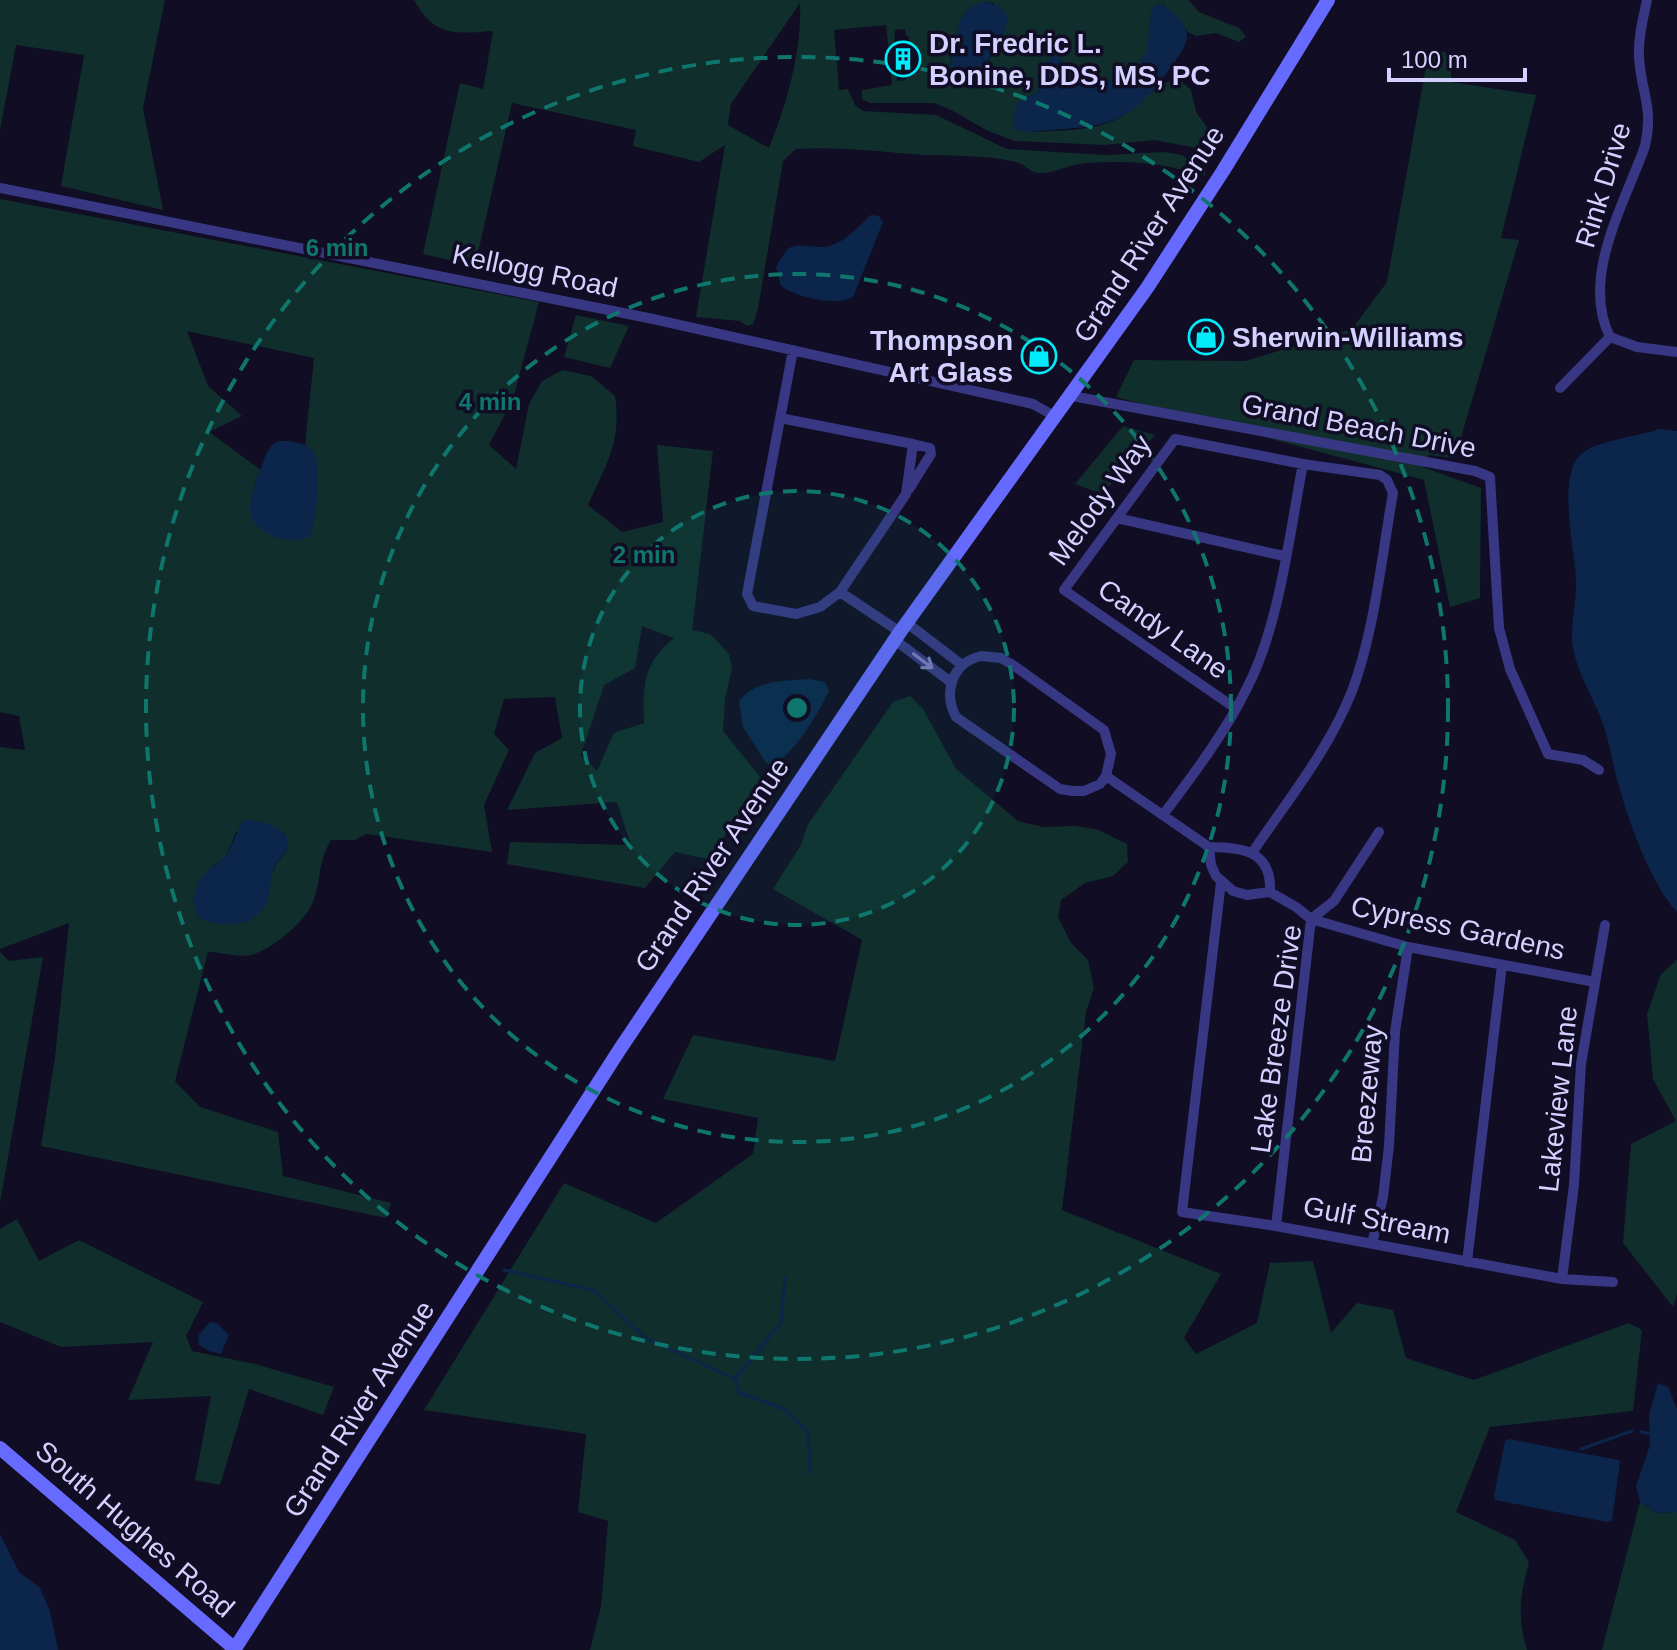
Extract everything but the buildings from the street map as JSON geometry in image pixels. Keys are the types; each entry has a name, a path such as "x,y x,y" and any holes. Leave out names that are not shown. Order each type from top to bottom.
{"main road":[{"name":"Grand River Avenue","path":"235,1649 620,1049 901,632 1072,396 1209,194 1328,0"},
{"name":"South Hughes Road","path":"0,1448 235,1649"}],"street":[{"name":"Rink Drive","path":"1610,337 1600,304 1601,278 1606,253 1649,130 1649,110 1640,70 1639,48 1647,0"},
{"name":"Kellogg Road","path":"0,188 226,231 793,350 1033,404 1056,417"},
{"path":"1560,388 1610,337 1637,347 1677,352"},
{"path":"780,418 930,448 931,454 840,592 820,607 796,614 753,606 747,594 780,418 793,350"},
{"name":"Grand Beach Drive","path":"1072,396 1458,468 1490,477 1499,628 1510,669 1548,754 1583,760 1599,770"},
{"name":"Melody Way","path":"1064,590 1175,439 1303,464"},
{"path":"906,494 913,444"},
{"path":"1163,815 1202,762 1247,688 1269,632 1303,464 1380,475 1387,480 1393,493 1365,649 1352,691 1331,736 1252,853"},
{"path":"1117,518 1284,556"},
{"name":"Candy Lane","path":"1064,590 1235,708"},
{"path":"840,592 901,632 962,665"},
{"path":"901,632 952,683"},
{"path":"981,656 1001,658 1104,730 1109,742 1110,767 1100,784 1084,791 1060,789 956,717 950,704 952,683 962,665 981,656"},
{"path":"1106,776 1209,847 1242,848 1252,853 1267,867 1270,892"},
{"name":"Lake Breeze Drive","path":"1276,1226 1311,919 1334,901 1379,832"},
{"path":"1209,847 1211,865 1221,882"},
{"name":"Cypress Gardens","path":"1221,882 1233,891 1247,895 1270,892 1311,919 1408,947 1595,982"},
{"name":"Gulf Stream","path":"1221,882 1182,1212 1276,1226 1562,1279 1613,1282"},
{"name":"Lakeview Lane","path":"1562,1279 1574,1185 1581,1064 1605,925"},
{"name":"Breezeway","path":"1372,1244 1383,1197 1395,1032 1408,947"},
{"path":"1467,1262 1502,965"}],"green space":[{"path":"0,0 165,0 143,108 163,210 61,186 84,55 16,45 0,130"},
{"path":"414,0 1189,0 1199,12 1239,28 1246,37 1239,42 1216,33 1196,36 1188,32 1162,4 1146,57 1135,74 1119,81 1086,81 1072,77 1066,67 1040,73 1037,93 1023,99 1029,132 1085,128 1117,119 1161,85 1180,80 1191,90 1196,112 1209,130 1196,148 1155,140 1105,145 1015,141 988,131 934,103 870,103 862,99 862,90 892,85 890,66 895,66 897,81 906,80 905,72 911,74 909,37 905,29 895,30 894,52 889,52 886,25 834,30 839,90 848,89 855,105 863,111 936,115 1007,149 1104,155 1164,152 1182,155 1193,163 1196,160 1204,165 1206,172 1204,176 1193,171 1192,167 1183,171 1146,163 1113,162 1085,163 1038,173 1019,163 994,158 796,149 783,161 758,309 753,324 747,326 740,321 696,317 725,145 699,162 633,146 636,130 512,103 475,266 423,254 460,83 483,89 493,31 467,33 447,30 438,27","holes":["984,2 994,3 1001,44 984,72 954,79 951,59 956,35 968,14","800,3 799,39 792,77 769,148 728,125 731,104"]},
{"path":"1429,50 1451,53 1451,82 1536,95 1501,238 1519,240 1455,458 1428,455 1423,467 1481,488 1480,598 1450,607 1424,480 1116,397 1134,360 1245,361 1352,329 1387,282"},
{"path":"0,199 539,302 513,399 489,445 516,469 529,404 542,381 562,370 591,376 615,396 617,412 611,452 588,505 622,532 663,522 657,445 713,451 692,630 710,634 729,654 732,668 725,699 723,731 765,783 758,801 742,811 708,859 675,852 645,888 507,864 510,842 631,845 617,802 507,810 535,753 562,738 555,697 504,699 494,734 509,750 484,805 492,852 366,834 355,840 331,840 310,907 288,933 251,955 208,952 175,1081 200,1107 278,1132 283,1176 391,1203 386,1218 41,1146 55,1057 69,923 0,949 0,747 25,750 19,716 0,712","holes":["187,331 314,358 305,445 310,449 284,539 261,527 251,512 252,494 261,470 209,432 242,416 208,386","642,626 674,638 656,657 647,676 644,723 614,733 597,771 581,755 604,685 635,668","265,823 285,834 287,850 276,864 270,880 210,868 226,857 236,832"]},
{"path":"576,315 629,326 610,368 564,357"},
{"path":"1123,426 1155,435 1102,494 1075,484"},
{"path":"910,696 923,709 956,769 1018,821 1043,827 1096,829 1127,844 1128,862 1113,876 1085,883 1061,900 1058,917 1071,943 1088,960 1094,988 1086,1012 1062,1210 1221,1274 1184,1338 1196,1354 1257,1323 1270,1263 1313,1261 1331,1333 1357,1303 1393,1310 1406,1358 1474,1380 1629,1323 1642,1330 1633,1411 1490,1427 1456,1512 1515,1540 1529,1562 1521,1606 1527,1650 590,1650 601,1606 608,1521 578,1512 586,1434 424,1410 564,1183 656,1223 753,1154 758,1118 663,1099 693,1035 835,1061 862,940 773,889 801,845 807,826 893,702"},
{"path":"0,952 9,961 43,957 0,1203"},
{"path":"1677,960 1677,1294 1673,1307 1623,1243 1631,1144 1676,1121 1653,1079 1647,1014 1661,974"},
{"path":"17,1219 39,1261 79,1240 203,1302 186,1336 192,1351 255,1364 334,1387 323,1415 249,1389 220,1485 195,1480 211,1396 128,1400 153,1342 61,1347 0,1322 0,1229"},
{"path":"1640,1502 1657,1513 1677,1512 1677,1650 1602,1650"}],"water":[{"path":"984,2 1004,11 1006,26 981,78 969,85 954,79 951,59 961,18 969,8"},
{"path":"1159,3 1182,22 1187,32 1186,43 1150,94 1135,107 1121,117 1089,126 1029,132 1014,127 1013,117 1018,102 1037,93 1043,66 1054,53 1062,59 1073,78 1109,81 1133,76 1147,51 1151,10"},
{"path":"871,215 879,216 883,222 853,297 837,301 817,299 781,286 776,267 787,249 831,246 850,235"},
{"path":"1660,429 1677,431 1677,912 1658,886 1635,835 1605,729 1580,672 1572,641 1576,580 1568,497 1573,466 1580,455 1595,446"},
{"path":"279,441 304,445 312,450 317,461 318,483 312,531 309,537 297,540 286,540 266,533 257,526 250,511 252,492 265,458"},
{"path":"808,679 825,682 829,691 799,741 775,765 766,763 743,727 739,701 762,685"},
{"path":"243,820 261,822 280,830 287,838 287,849 273,869 267,901 255,917 236,924 205,920 197,916 193,899 199,881 210,868 226,857"},
{"path":"210,1322 217,1323 229,1335 221,1354 198,1344 199,1334"},
{"path":"1658,1383 1668,1387 1677,1409 1677,1512 1657,1513 1640,1502 1636,1486 1650,1445 1649,1415"},
{"path":"1509,1439 1618,1460 1612,1520 1607,1522 1495,1500 1505,1441"},
{"path":"0,1534 19,1572 40,1588 50,1611 58,1650 0,1650"}],"waterway":[{"path":"504,1270 593,1290 646,1338 735,1379 738,1392 784,1409 808,1432 810,1474"},
{"path":"735,1379 781,1323 785,1277"},
{"path":"1581,1449 1632,1431"},
{"path":"1641,1432 1653,1434"}],"place":[{"name":"Dr. Fredric L. Bonine, DDS, MS, PC","path":"903,59"},
{"name":"Sherwin-Williams","path":"1206,337"},
{"name":"Thompson Art Glass","path":"1039,356"}]}
